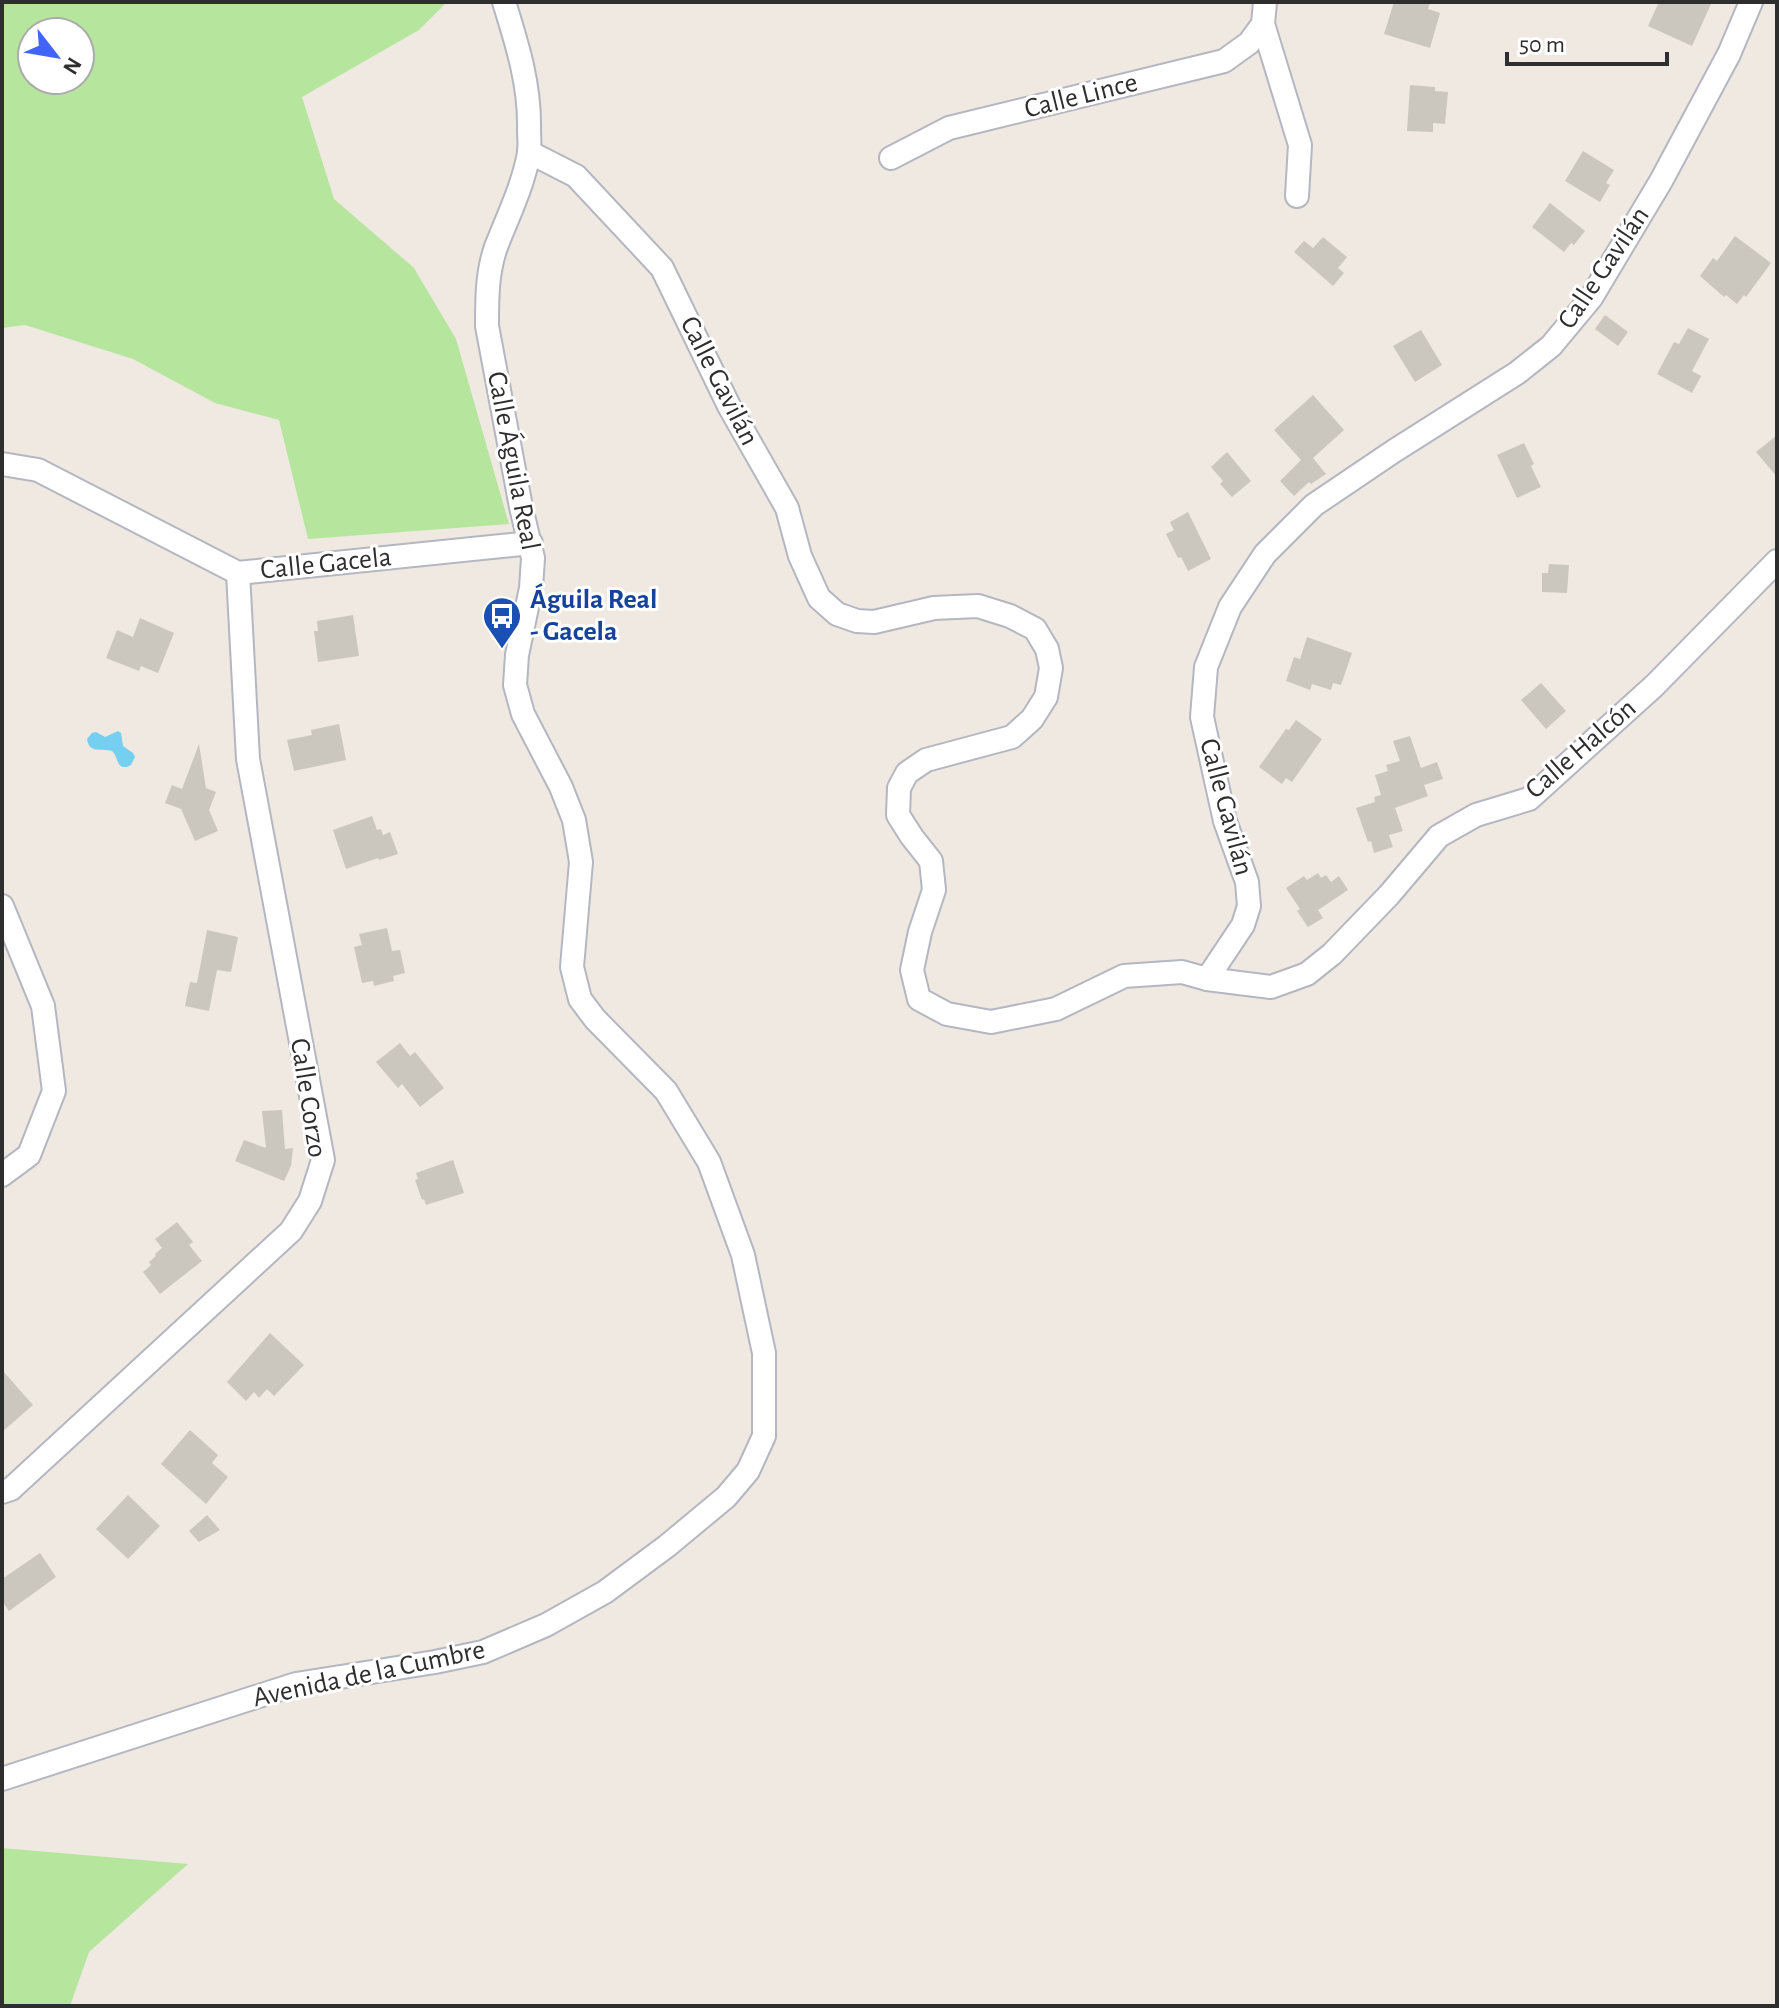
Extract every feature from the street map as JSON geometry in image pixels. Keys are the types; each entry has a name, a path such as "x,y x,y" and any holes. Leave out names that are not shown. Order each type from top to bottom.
{"street":[{"name":"Calle Águila Real","path":"504,2 524,72 529,113 529,152 512,211 496,248 487,296 487,326 533,558 515,685 523,714 561,787 574,820 581,862 572,967 580,999 595,1019 666,1091 709,1162 743,1255 764,1353 764,1436"},
{"name":"Calle Gavilán","path":"529,152 576,176 662,268 729,406 787,508 800,556 819,598 837,614 857,621 874,622 934,608 978,606 1010,616 1035,629 1047,649 1051,668 1046,697 1032,719 1012,737 926,760 907,773 899,788 898,815 931,861 934,890 912,970 919,999 947,1014 991,1022 1056,1009 1124,976 1182,972 1207,979 1243,925 1249,906 1247,882 1225,821 1202,717 1206,667 1230,607 1265,554 1314,505 1517,373 1551,346 1591,298 1661,181 1729,54 1751,2"},
{"name":"Calle Lince","path":"891,158 949,128 1224,61 1249,43 1264,13"},
{"name":"Calle Lince","path":"1264,13 1300,145 1297,196"},
{"name":"Calle Gacela","path":"2,464 38,470 238,573 531,543"},
{"name":"Calle Halcón","path":"1207,979 1271,987 1307,974 1332,954 1370,915 1439,836 1476,815 1529,799 1654,686 1777,561"},
{"name":"Calle Corzo","path":"2,1492 11,1489 291,1231 310,1201 323,1160 248,759 238,573"},
{"path":"2,906 43,1006 54,1091 29,1155 2,1175"},
{"name":"Avenida de la Cumbre","path":"2,1779 296,1684 483,1652 546,1625 605,1592 726,1497 748,1471 764,1436"}],"green space":[{"path":"2,2 447,2 419,30 302,97 334,199 414,268 456,339 509,524 308,539 279,420 215,403 133,359 25,325 2,328"},
{"path":"2,1848 188,1864 89,1952 70,2006 2,2006"}],"water":[{"path":"118,731 123,746 135,757 127,767 119,764 112,751 96,750 88,744 87,739 92,733 105,737"}],"building":[{"path":"1394,2 1430,2 1428,9 1440,13 1430,48 1384,34"},
{"path":"1659,2 1712,2 1692,46 1648,26"},
{"path":"1410,85 1435,87 1435,91 1448,92 1445,124 1433,123 1433,132 1407,131"},
{"path":"1583,151 1614,170 1600,202 1565,181"},
{"path":"1550,203 1585,231 1564,252 1532,227"},
{"path":"1735,236 1771,263 1746,297 1744,295 1737,304 1700,276 1713,258 1717,261"},
{"path":"1323,237 1347,257 1338,268 1344,273 1333,286 1294,252 1304,241 1313,248"},
{"path":"1605,315 1628,332 1618,346 1595,329"},
{"path":"1688,328 1709,339 1692,371 1701,376 1692,393 1657,374 1674,342 1679,344"},
{"path":"1421,330 1442,365 1415,382 1393,346"},
{"path":"1313,395 1344,430 1313,458 1326,474 1311,484 1309,482 1294,496 1280,481 1301,460 1274,430"},
{"path":"1777,435 1777,477 1756,452"},
{"path":"1524,443 1541,487 1517,498 1497,455"},
{"path":"1227,452 1251,481 1232,497 1211,467"},
{"path":"1188,512 1211,559 1188,571 1166,534 1174,530 1170,522"},
{"path":"1549,564 1569,565 1567,593 1542,592 1542,573 1548,573"},
{"path":"353,615 359,656 318,662 314,631 318,631 317,621"},
{"path":"140,618 174,633 158,673 141,666 139,671 106,658 117,630 133,637"},
{"path":"1307,637 1352,653 1341,685 1333,683 1331,690 1312,684 1310,690 1286,681 1294,657 1300,659"},
{"path":"1541,683 1566,711 1546,729 1521,700"},
{"path":"1296,720 1322,739 1292,782 1286,778 1282,784 1259,767"},
{"path":"339,724 346,760 294,771 287,740 312,735 311,730"},
{"path":"1410,736 1421,768 1437,762 1443,779 1424,785 1428,796 1395,808 1403,831 1389,835 1393,847 1374,853 1356,808 1375,802 1374,797 1381,795 1375,775 1388,771 1386,765 1400,761 1393,741"},
{"path":"199,744 206,788 216,792 209,810 218,831 195,841 181,809 165,803 172,785 182,789"},
{"path":"372,816 377,830 381,829 383,835 390,832 398,854 346,869 333,830"},
{"path":"1318,873 1321,878 1326,875 1331,882 1339,876 1348,890 1318,910 1323,918 1308,927 1286,888 1304,876 1307,880"},
{"path":"387,928 392,951 400,950 405,973 393,976 394,981 374,986 373,981 362,983 354,947 362,945 359,934"},
{"path":"207,930 238,937 231,972 217,970 209,1011 185,1006 190,982 197,983"},
{"path":"400,1043 410,1056 415,1052 444,1088 420,1107 402,1084 398,1088 376,1062"},
{"path":"282,1110 285,1149 293,1148 291,1166 284,1181 235,1161 244,1140 266,1148 262,1111"},
{"path":"453,1160 464,1193 426,1205 415,1180 418,1179 416,1173"},
{"path":"177,1222 193,1242 189,1245 202,1261 160,1294 143,1272 162,1248 155,1239"},
{"path":"270,1333 304,1365 274,1396 267,1389 259,1398 254,1392 246,1401 227,1382"},
{"path":"2,1370 33,1405 2,1432"},
{"path":"190,1430 218,1455 212,1463 228,1477 206,1504 161,1464"},
{"path":"128,1495 160,1526 128,1559 96,1529"},
{"path":"207,1515 220,1530 199,1542 189,1531"},
{"path":"40,1553 56,1577 9,1611 2,1601 2,1579"}],"place":[{"name":"Águila Real - Gacela","path":"502,650"}]}
